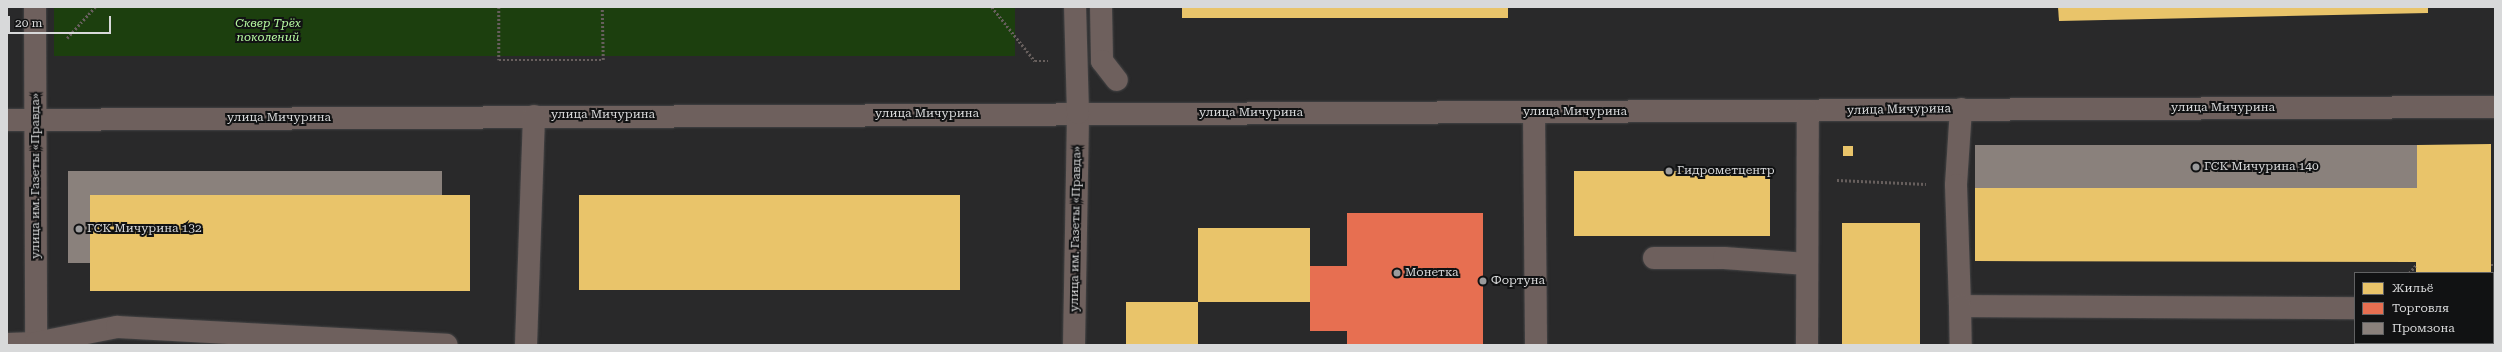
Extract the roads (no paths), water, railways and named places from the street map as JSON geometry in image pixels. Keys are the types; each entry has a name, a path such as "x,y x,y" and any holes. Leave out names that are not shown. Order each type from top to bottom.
{"street":[{"name":"улица им. Газеты «Правда»","path":"35,7 36,344"},
{"name":"улица им. Газеты «Правда»","path":"1074,345 1078,113 1075,7"},
{"path":"1101,7 1102,61 1117,80"},
{"name":"улица Мичурина","path":"7,120 1078,113 2495,107"},
{"path":"1961,109 1956,185 1961,345"},
{"path":"1807,345 1808,111"},
{"path":"1534,112 1536,345"},
{"path":"526,345 534,116"},
{"path":"1654,258 1724,258 1807,264"},
{"path":"1960,306 2354,308"},
{"path":"7,344 36,344 117,327 447,345"}],"place":[{"name":"ГСК Мичурина 140","path":"2196,167"},
{"name":"Гидрометцентр","path":"1669,171"},
{"name":"ГСК Мичурина 132","path":"79,229"},
{"name":"Монетка","path":"1397,273"},
{"name":"Фортуна","path":"1483,281"}],"park label":[{"name":"Сквер Трёх поколений","path":"268,31"}]}
